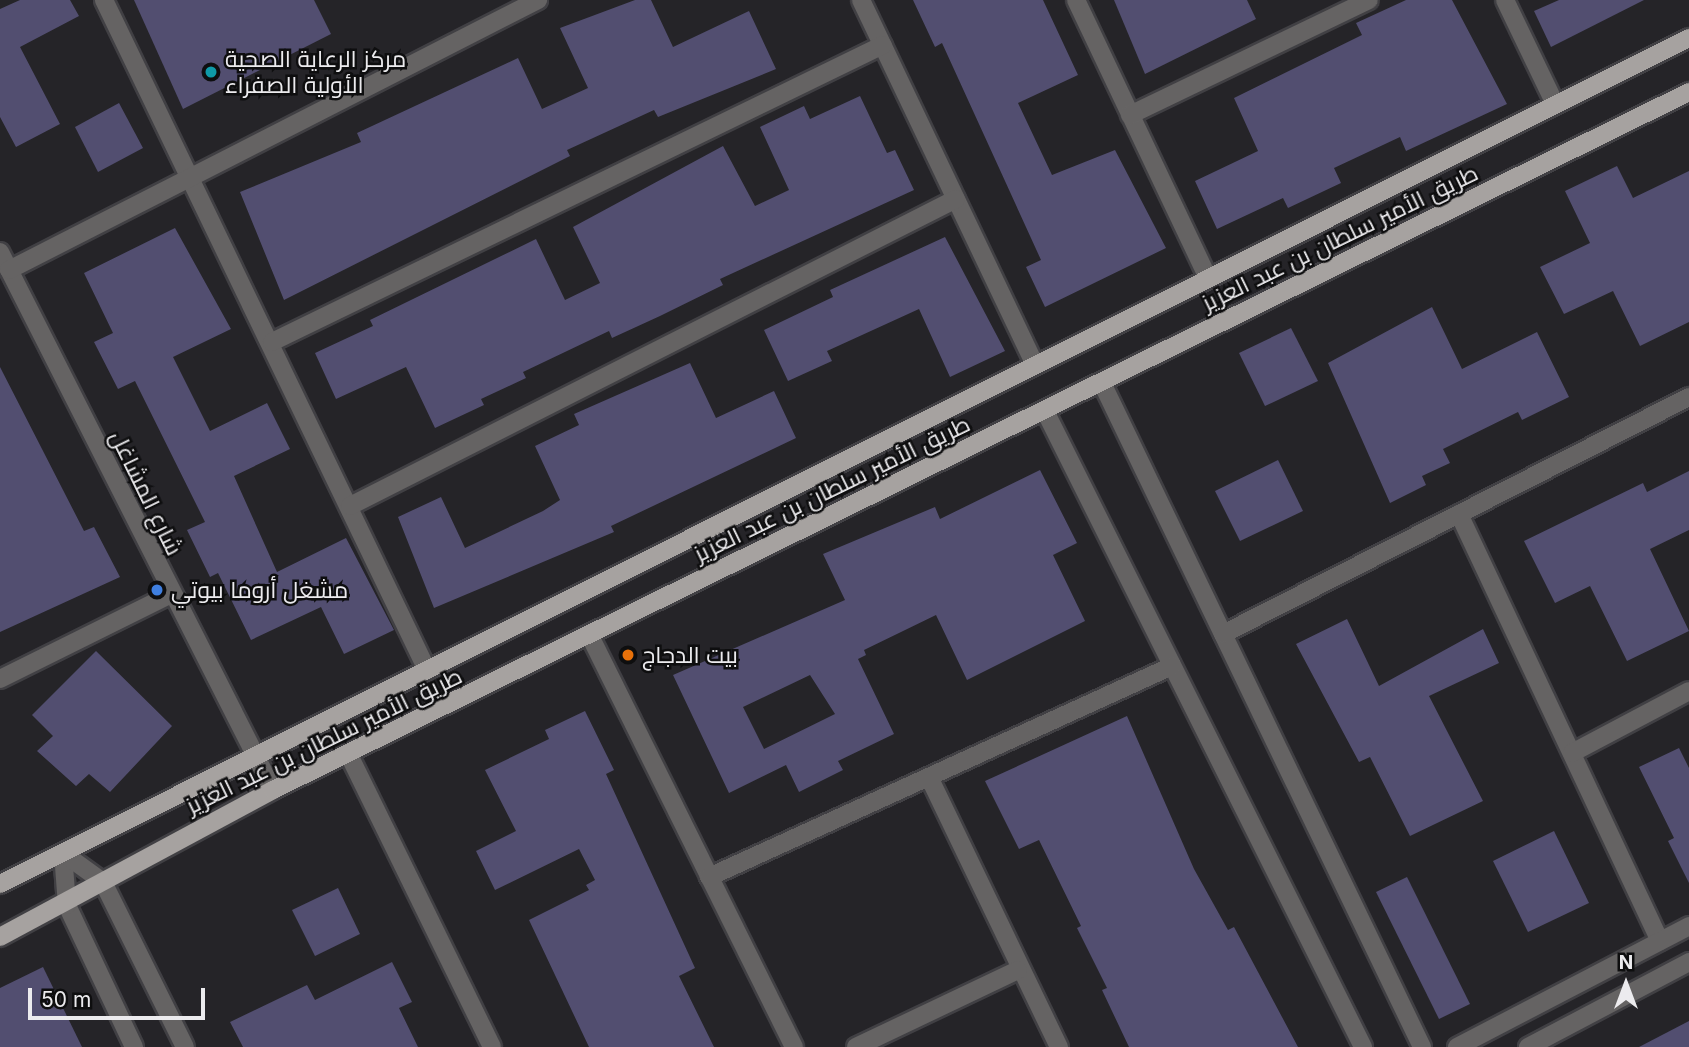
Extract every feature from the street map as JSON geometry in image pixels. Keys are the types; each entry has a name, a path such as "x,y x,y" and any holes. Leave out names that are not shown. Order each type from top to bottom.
{"main road":[{"name":"طريق الأمير سلطان بن عبد العزيز","path":"0,884 1689,38"},
{"name":"طريق الأمير سلطان بن عبد العزيز","path":"0,937 67,905 103,881 273,790 349,755 1689,92"}],"street":[{"path":"104,0 194,178 428,670"},
{"path":"9,270 194,178 512,6 538,0"},
{"path":"861,0 1035,365"},
{"path":"1076,0 1208,278"},
{"path":"1130,115 1368,0"},
{"path":"1505,0 1556,104"},
{"path":"272,342 883,45"},
{"path":"349,506 956,199"},
{"name":"شارع المشاغل","path":"0,252 169,595 257,753 273,790"},
{"path":"1102,383 1422,1047"},
{"path":"1223,634 1689,397"},
{"path":"1045,411 1363,1047"},
{"path":"1459,514 1660,941"},
{"path":"0,679 169,595"},
{"path":"590,636 794,1047"},
{"path":"709,877 1172,666"},
{"path":"1572,753 1689,691"},
{"path":"349,755 492,1047"},
{"path":"929,777 1018,970 1059,1047"},
{"path":"63,853 103,881 185,1047"},
{"path":"63,853 67,905 134,1047"},
{"path":"1457,1047 1689,926"},
{"path":"1528,1047 1689,962"},
{"path":"856,1047 1018,970"}],"building":[{"path":"20,0 70,0 79,16 20,47 60,124 16,147 0,117 0,9"},
{"name":"مركز الرعاية الصحية الأولية الصفراء","path":"134,0 314,0 331,34 183,109"},
{"path":"635,0 651,0 673,47 749,11 776,69 658,117 654,110 567,150 570,156 284,300 240,192 361,142 357,133 518,58 542,109 588,88 560,28"},
{"path":"913,0 1043,0 1078,75 1018,103 1052,175 1115,150 1166,248 1045,307 1026,267 1041,260 942,43 935,47"},
{"path":"1114,0 1247,0 1256,19 1145,74"},
{"path":"1406,0 1452,0 1507,104 1406,151 1400,137 1334,168 1341,183 1288,208 1283,198 1217,229 1195,181 1258,151 1234,98 1362,35 1356,23"},
{"path":"1559,0 1644,0 1551,47 1534,11"},
{"path":"860,96 887,153 895,150 914,190 720,279 723,285 660,316 612,338 609,331 523,372 526,378 481,399 484,405 435,428 406,367 336,399 315,353 373,326 370,320 536,239 565,300 600,283 573,227 723,146 755,206 789,190 760,127 804,106 810,119"},
{"path":"119,103 143,148 98,172 75,127"},
{"path":"1617,166 1633,198 1689,171 1689,322 1640,346 1613,291 1564,314 1540,267 1590,243 1565,191"},
{"path":"175,228 231,329 173,357 210,431 267,403 290,449 234,476 277,572 346,538 394,630 344,654 321,607 251,640 218,573 210,577 187,530 205,522 135,381 118,389 94,342 113,333 84,273"},
{"path":"945,237 1005,351 950,377 919,309 827,351 832,361 788,381 764,330 833,297 830,290"},
{"path":"1432,307 1462,369 1537,332 1569,397 1522,420 1518,412 1443,449 1450,463 1422,476 1426,485 1390,503 1328,363"},
{"path":"1291,328 1318,381 1265,406 1239,353"},
{"path":"690,363 716,418 774,391 796,438 611,526 614,532 434,608 398,517 441,497 465,548 543,511 560,500 535,446 579,425 574,414"},
{"path":"0,367 84,531 94,527 120,577 0,632"},
{"path":"1278,460 1303,511 1240,541 1215,491"},
{"path":"1040,470 1077,543 1053,555 1085,621 967,680 936,615 864,650 866,655 858,659 894,734 838,761 843,770 799,792 786,765 729,793 673,675 845,600 823,554 935,507 940,519","holes":["810,675 835,714 764,749 743,707"]},
{"path":"1689,471 1689,530 1650,549 1689,631 1627,661 1590,586 1555,603 1524,541 1643,483 1647,492"},
{"path":"1347,619 1379,686 1483,629 1499,663 1429,696 1483,801 1410,836 1370,757 1359,762 1296,644"},
{"path":"96,651 172,726 110,792 89,774 76,786 37,751 53,736 32,715"},
{"path":"585,711 614,770 606,774 695,968 679,976 714,1047 589,1047 529,920 589,890 586,885 595,880 579,849 495,890 476,851 516,831 485,770 549,739 545,730"},
{"path":"1127,716 1194,869 1228,930 1234,927 1298,1047 1129,1047 1102,990 1107,988 1077,928 1081,926 1039,840 1019,849 985,781"},
{"path":"1679,748 1689,768 1689,883 1668,841 1674,838 1639,767"},
{"path":"1554,831 1589,903 1528,932 1493,861"},
{"path":"1407,877 1470,1004 1439,1019 1376,892"},
{"path":"338,888 360,934 315,956 292,910"},
{"path":"392,962 412,1002 399,1008 418,1047 243,1047 230,1022 307,985 315,1000"},
{"path":"43,967 82,1047 0,1047 0,988"},
{"path":"1689,1021 1689,1047 1639,1047"}],"place":[{"name":"مركز الرعاية الصحية الأولية الصفراء","path":"211,72"},
{"name":"مشغل أروما بيوتي","path":"157,590"},
{"name":"بيت الدجاج","path":"628,655"}]}
